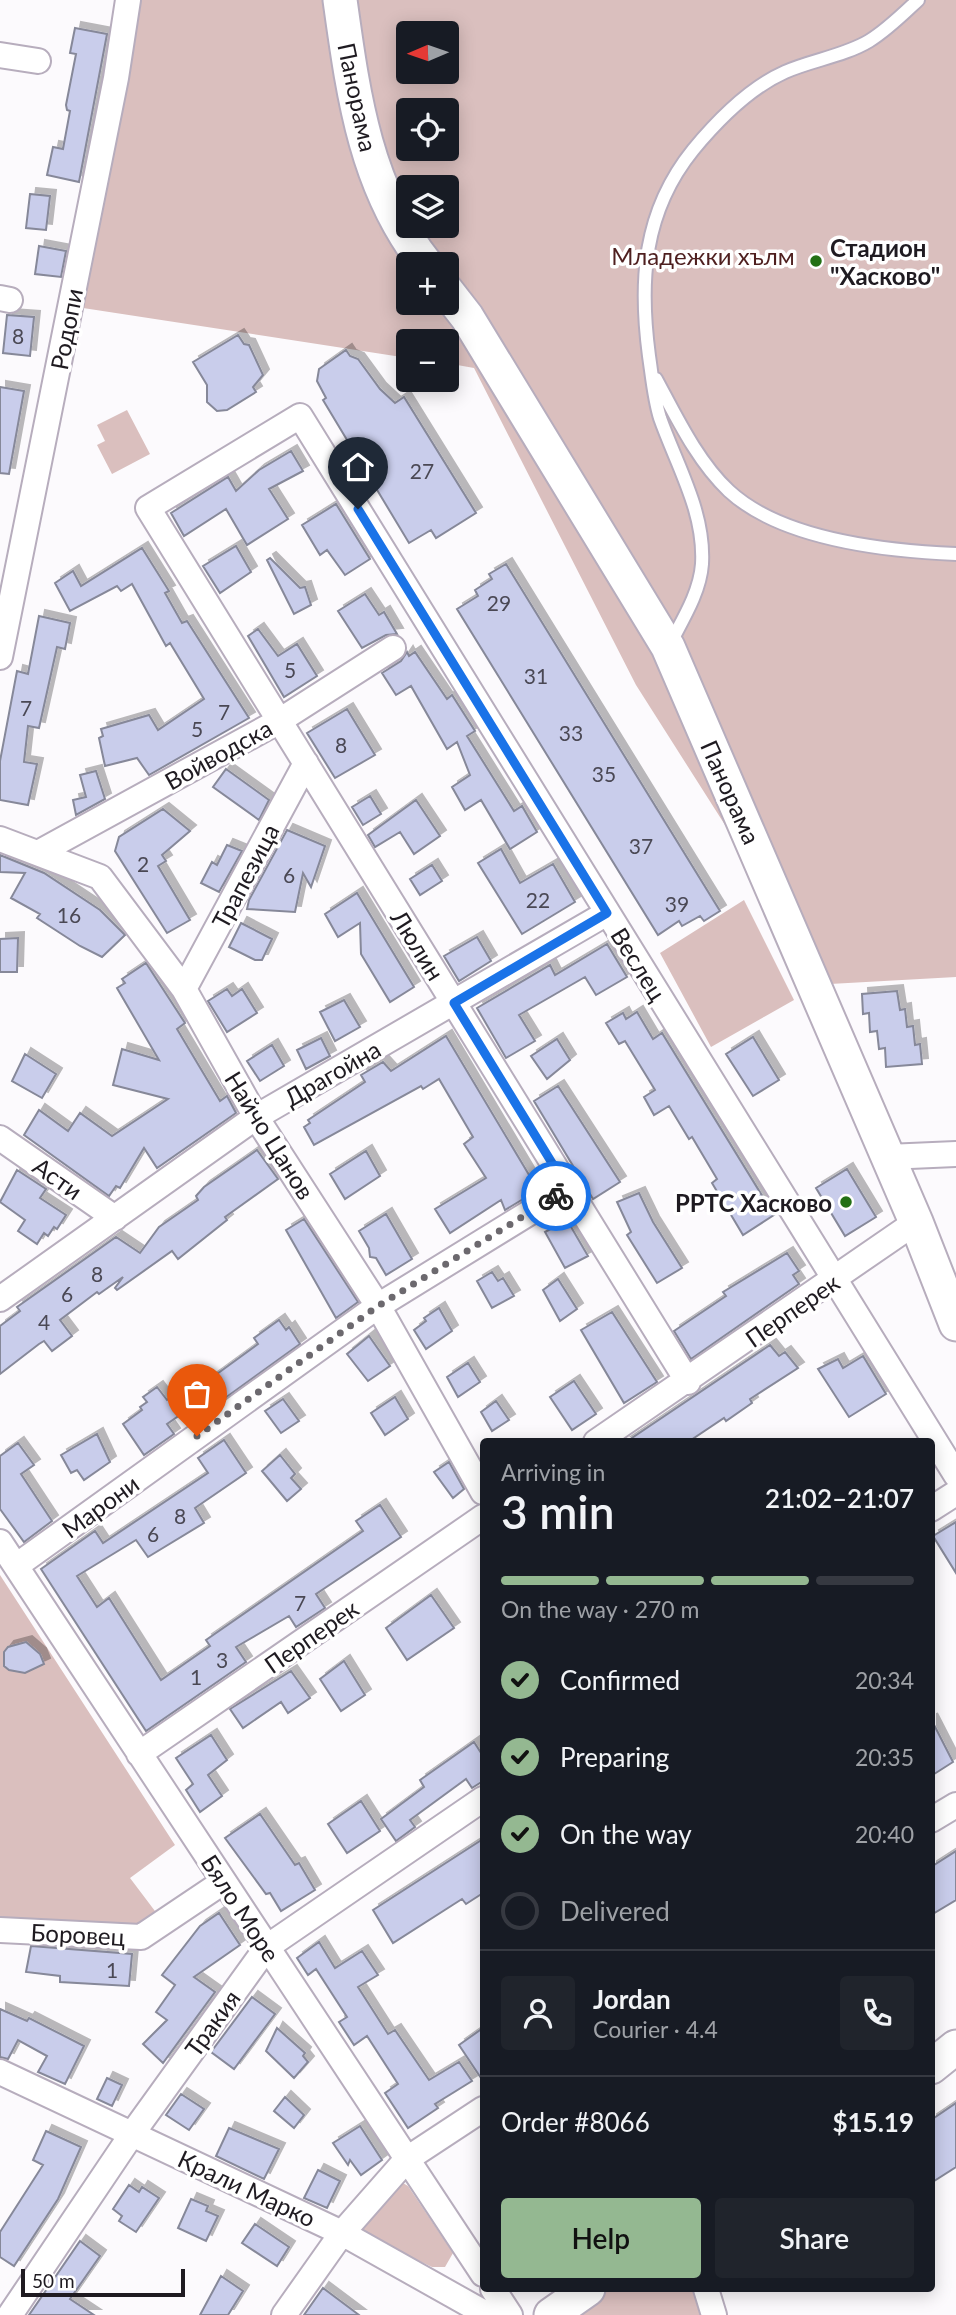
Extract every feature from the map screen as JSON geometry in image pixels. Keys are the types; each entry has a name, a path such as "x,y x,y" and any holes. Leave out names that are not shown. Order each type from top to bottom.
{"street":[{"name":"Родопи","path":"0,657 7,586 114,91 128,0"},
{"name":"Панорама","path":"340,0 362,136 381,189 405,239 416,252"},
{"path":"0,55 38,61"},
{"name":"Панорама","path":"459,307 584,504 668,647 916,1222 956,1324"},
{"name":"Веслец","path":"148,508 300,416 933,1438"},
{"name":"Люлин","path":"148,508 688,1382"},
{"name":"Войводска","path":"38,853 279,721 393,648"},
{"name":"Трапезица","path":"184,989 306,764"},
{"name":"Найчо Цанов","path":"0,839 100,877 184,989 256,1117 378,1306 480,1487"},
{"name":"Драгойна","path":"0,1299 256,1117 607,913"},
{"name":"Асти","path":"0,1138 115,1218"},
{"path":"887,1157 956,1154"},
{"name":"Марони","path":"16,1566 378,1306 568,1189"},
{"name":"Перперек","path":"602,1438 688,1382 916,1222"},
{"name":"Веслец","path":"935,1441 956,1475"},
{"path":"935,1506 956,1493"},
{"name":"Перперек","path":"139,1755 480,1519"},
{"name":"Бяло Море","path":"0,1542 480,2269"},
{"name":"Тракия","path":"10,2315 132,2134 267,1947 480,1802"},
{"path":"935,1818 956,1805"},
{"name":"Боровец","path":"0,1930 141,1937 223,1882"},
{"path":"935,2064 956,2048"},
{"name":"Крали Марко","path":"0,2072 342,2233 488,2315"},
{"path":"284,2315 342,2233 407,2159 480,2111"},
{"path":"495,2292 510,2315"},
{"path":"551,2315 585,2292"},
{"path":"707,2292 714,2315"}],"lane":[{"path":"668,647 691,603 702,567 701,529 659,415 643,314 643,277 649,234 665,197 690,153 719,120 783,72 869,41 918,0"},
{"path":"651,369 704,460 728,490 754,510 821,537 867,547 956,554"}],"green space":[{"name":"Младежки хълм","path":"128,0 956,0 956,977 812,985 732,836 636,685 474,368 459,365 459,329 396,329 396,356 70,306"},
{"path":"127,410 150,454 112,474 97,445 105,441 97,425"},
{"path":"744,900 794,1000 711,1047 660,953"},
{"path":"0,1575 175,1845 130,1878 161,1919 141,1932 0,1919"},
{"path":"403,2183 408,2186 453,2253 445,2267 432,2267 363,2234 360,2227 395,2185"},
{"path":"602,2292 698,2292 700,2315 565,2315"}],"building":[{"path":"75,28 107,34 79,182 47,175 53,147 63,149 70,111 66,105 76,54 70,53"},
{"path":"30,194 50,196 46,230 26,228"},
{"path":"39,246 66,251 61,277 35,274"},
{"path":"7,315 34,317 30,356 3,353"},
{"path":"238,335 244,344 249,345 263,375 253,387 256,392 227,410 217,411 207,402 207,385 193,362"},
{"path":"346,350 350,356 358,359 380,389 395,403 404,397 476,513 436,538 431,530 409,543 323,400 326,398 317,381 319,369"},
{"path":"0,387 24,391 9,474 0,473"},
{"path":"291,451 303,471 269,489 288,519 247,545 226,509 184,536 171,513 228,477 236,491 259,470"},
{"path":"336,504 370,559 345,575 327,550 320,555 302,525"},
{"path":"236,546 251,572 220,593 203,566"},
{"path":"142,548 169,591 165,593 182,623 187,621 249,718 149,775 137,758 105,766 99,738 103,736 101,729 149,715 158,730 204,699 170,643 166,646 132,584 121,591 117,586 70,611 55,583 73,571 81,586"},
{"path":"270,558 300,588 305,587 311,605 294,614 267,560"},
{"path":"506,564 720,911 704,921 700,916 682,926 679,921 658,935 457,609 478,596 475,590 492,579 489,574"},
{"path":"365,594 379,615 384,612 397,634 386,635 362,648 338,611"},
{"path":"39,616 70,623 65,649 57,647 39,728 28,726 24,762 37,764 28,805 0,800 0,761 17,671 28,674"},
{"path":"258,629 278,656 297,644 317,676 284,697 248,636"},
{"path":"407,652 409,656 415,652 447,699 452,695 475,731 467,736 514,811 522,806 537,832 510,849 481,800 465,810 452,787 470,775 457,742 447,749 411,686 396,695 382,673 401,661"},
{"path":"347,709 375,755 335,778 307,733"},
{"path":"226,769 269,800 259,820 213,787"},
{"path":"96,771 105,799 76,815 73,800 86,797 80,775"},
{"path":"370,796 381,814 363,825 352,807"},
{"path":"416,800 440,836 414,854 400,832 375,847 368,835"},
{"path":"163,809 190,831 162,855 166,861 158,866 190,920 167,933 115,851 119,837"},
{"path":"287,830 325,846 311,887 303,873 295,912 247,909 249,900"},
{"path":"227,845 242,851 219,892 201,883 212,862 217,865"},
{"path":"501,849 520,883 553,864 575,902 522,934 478,863"},
{"path":"0,855 44,873 100,910 125,935 102,957 80,946 37,918 40,914 11,898 25,873 0,872"},
{"path":"432,865 442,881 420,895 410,879"},
{"path":"357,893 414,987 390,1002 361,954 360,923 338,937 325,914"},
{"path":"241,923 272,939 262,960 255,960 229,947"},
{"path":"477,937 491,961 459,981 444,956"},
{"path":"18,938 17,972 0,972 0,939"},
{"path":"607,944 627,977 596,995 585,977 519,1015 535,1041 506,1058 477,1008 550,965 555,975"},
{"path":"146,963 185,1023 177,1029 220,1101 227,1096 236,1113 157,1168 144,1148 120,1188 116,1186 109,1196 24,1135 39,1110 68,1131 80,1113 112,1136 168,1099 113,1085 122,1049 159,1060 117,988 125,983 122,979"},
{"path":"227,989 232,996 242,989 257,1013 227,1032 208,1001"},
{"path":"897,991 900,1010 905,1009 907,1027 913,1026 915,1045 920,1044 922,1064 886,1067 885,1048 879,1049 877,1031 870,1032 869,1013 863,1014 862,994"},
{"path":"344,1000 360,1027 335,1041 320,1012"},
{"path":"637,1012 653,1039 662,1033 774,1215 743,1235 712,1183 717,1179 692,1137 689,1139 669,1106 654,1115 644,1097 655,1090 625,1041 619,1044 606,1023 623,1013 626,1019"},
{"path":"446,1036 538,1190 505,1210 501,1200 450,1233 435,1209 486,1178 464,1144 473,1137 439,1079 423,1089 421,1086 314,1145 304,1127 310,1123 308,1120 365,1082 361,1075 383,1062 391,1071"},
{"path":"753,1037 779,1080 753,1096 726,1054"},
{"path":"321,1038 330,1056 306,1069 297,1050"},
{"path":"557,1039 570,1060 547,1079 531,1056"},
{"path":"272,1045 284,1066 260,1081 247,1061"},
{"path":"25,1054 56,1074 42,1098 12,1081"},
{"path":"558,1086 620,1182 593,1199 534,1101"},
{"path":"257,1150 278,1179 225,1217 227,1220 178,1259 172,1251 117,1290 115,1288 123,1277 99,1294 97,1292 60,1320 72,1336 52,1351 44,1341 0,1374 0,1326 20,1311 17,1307 116,1237 140,1253 159,1227 198,1200 196,1196 204,1187"},
{"path":"366,1151 380,1176 345,1199 330,1174"},
{"name":"РРТС Хасково","path":"847,1169 876,1217 845,1236 816,1188"},
{"path":"17,1170 46,1189 40,1198 66,1215 57,1229 54,1227 48,1236 44,1233 37,1244 18,1231 25,1220 0,1202"},
{"path":"639,1193 653,1222 682,1268 657,1283 627,1235 631,1232 617,1202"},
{"path":"386,1214 412,1259 386,1275 376,1258 370,1257 369,1248 359,1231"},
{"path":"304,1219 358,1302 336,1318 286,1230"},
{"path":"567,1220 588,1256 565,1268 545,1232"},
{"path":"787,1253 799,1271 793,1275 799,1284 691,1359 674,1331 726,1296 723,1292"},
{"path":"492,1272 498,1281 503,1278 514,1296 492,1308 477,1281"},
{"path":"558,1279 577,1309 560,1321 543,1290"},
{"path":"439,1308 452,1331 426,1349 414,1330 426,1321 424,1318"},
{"path":"612,1312 657,1382 624,1403 581,1330"},
{"path":"279,1320 286,1330 289,1327 300,1344 203,1414 196,1404 167,1424 174,1434 144,1455 123,1424 142,1410 140,1407 147,1402 143,1397 157,1387 167,1400 201,1376 206,1382 258,1344 254,1338"},
{"path":"369,1336 390,1366 368,1381 347,1354"},
{"path":"770,1345 779,1356 785,1352 798,1368 750,1399 752,1403 726,1421 724,1418 694,1438 632,1438"},
{"path":"863,1356 886,1394 849,1417 818,1369 838,1359 843,1368"},
{"path":"468,1363 480,1382 458,1397 447,1377"},
{"path":"574,1381 596,1414 572,1430 550,1397"},
{"path":"395,1397 408,1419 385,1435 371,1413"},
{"path":"283,1399 299,1421 281,1433 265,1411"},
{"path":"496,1401 509,1420 492,1431 481,1412"},
{"path":"97,1434 110,1462 84,1480 77,1470 71,1473 61,1455"},
{"path":"224,1440 246,1473 195,1508 204,1523 148,1557 136,1540 77,1576 97,1607 109,1598 161,1680 210,1646 206,1640 363,1531 356,1521 380,1505 401,1537 316,1594 325,1608 296,1627 289,1616 236,1647 246,1662 146,1731 41,1569 95,1531 103,1543 208,1473 198,1458"},
{"path":"18,1443 34,1465 21,1474 52,1521 24,1542 0,1509 0,1456"},
{"path":"280,1455 295,1474 291,1478 301,1489 287,1501 262,1471"},
{"path":"449,1462 464,1489 453,1498 434,1472"},
{"path":"956,1522 956,1573 935,1539 935,1535"},
{"path":"431,1595 454,1628 407,1660 386,1628"},
{"path":"26,1642 40,1654 44,1664 25,1673 9,1670 4,1666 4,1652 8,1647"},
{"path":"344,1661 365,1695 341,1711 320,1679"},
{"path":"291,1671 310,1698 288,1713 281,1702 243,1728 230,1709"},
{"path":"935,1727 953,1762 935,1773"},
{"path":"211,1735 227,1760 208,1775 222,1796 200,1812 186,1790 193,1784 176,1758"},
{"path":"474,1742 480,1751 480,1783 472,1788 466,1779 410,1820 415,1827 396,1841 381,1819 424,1787 420,1780"},
{"path":"361,1801 380,1831 347,1853 328,1824"},
{"path":"260,1814 295,1865 299,1863 315,1890 281,1911 270,1893 266,1894 225,1838"},
{"path":"480,1841 480,1895 466,1904 462,1899 393,1943 373,1910"},
{"path":"956,1851 956,1900 935,1913 935,1864"},
{"path":"219,1913 240,1945 194,1977 215,1992 163,2063 143,2044 167,2020 156,2012 175,1985 162,1975 200,1926"},
{"path":"319,1942 335,1968 362,1951 378,1975 358,1987 388,2034 395,2030 429,2080 459,2062 472,2081 435,2104 438,2108 408,2128 385,2093 398,2084 367,2036 354,2045 339,2022 347,2017 316,1969 308,1975 297,1958"},
{"path":"31,1946 132,1954 129,1986 60,1982 60,1976 26,1972"},
{"path":"252,1997 275,2014 234,2069 211,2052"},
{"path":"0,2009 27,2021 29,2018 84,2046 65,2084 38,2072 47,2056 18,2040 8,2059 0,2057"},
{"path":"277,2028 305,2053 303,2056 308,2062 294,2078 266,2051"},
{"path":"480,2030 480,2076 459,2045"},
{"path":"107,2078 122,2085 112,2106 97,2099"},
{"path":"181,2094 204,2109 189,2130 166,2115"},
{"path":"285,2097 304,2115 294,2128 274,2111"},
{"path":"956,2103 956,2167 935,2180 935,2117"},
{"path":"360,2126 382,2160 361,2175 350,2160 348,2165 333,2143"},
{"path":"229,2128 279,2149 264,2179 216,2156"},
{"path":"46,2131 81,2147 58,2199 14,2266 0,2257 0,2232 43,2165 33,2160"},
{"path":"318,2170 340,2181 327,2208 304,2198"},
{"path":"129,2185 139,2192 142,2187 159,2198 136,2232 119,2221 122,2216 113,2209"},
{"path":"191,2199 208,2206 206,2211 218,2216 206,2241 178,2228"},
{"path":"255,2224 289,2247 277,2266 242,2243"},
{"path":"80,2241 100,2256 70,2299 94,2315 29,2315"},
{"path":"221,2276 243,2291 228,2315 200,2315"},
{"path":"323,2288 359,2315 304,2315"}],"way so far":[{"path":"197,1436 378,1306 556,1196"}],"place":[{"name":"Стадион \"Хасково\"","path":"816,261"},
{"name":"РРТС Хасково","path":"846,1202"}],"route":[{"path":"358,509 607,913 454,1003 568,1189 556,1196"}]}
